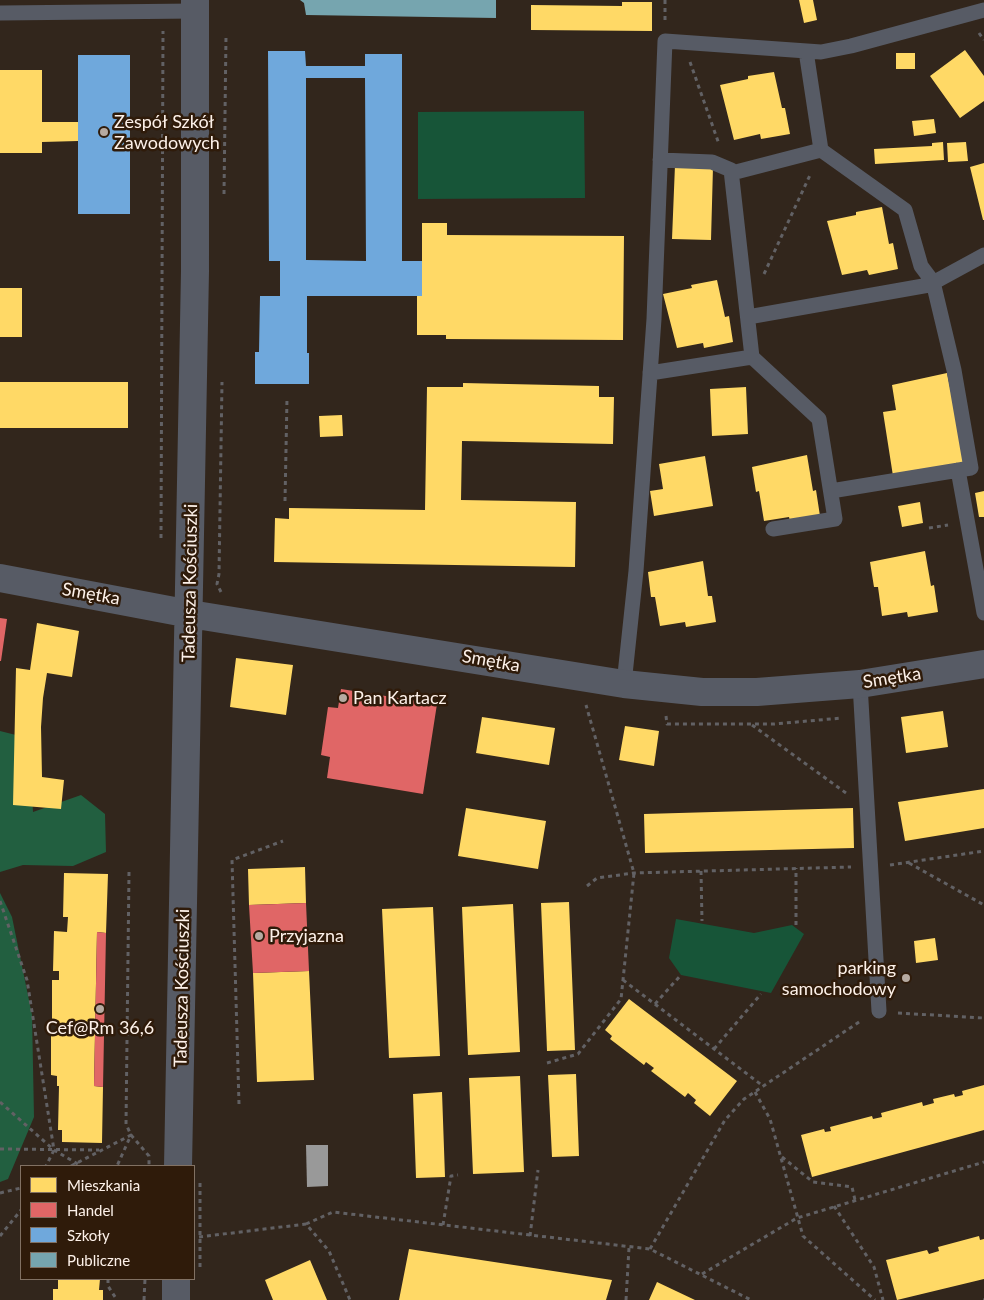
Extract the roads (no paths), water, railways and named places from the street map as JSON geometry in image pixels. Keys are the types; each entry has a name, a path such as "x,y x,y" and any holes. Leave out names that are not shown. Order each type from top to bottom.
{"street":[{"name":"Tadeusza Kościuszki","path":"189,1165 190,614 195,271 195,6"},
{"name":"Smętka","path":"0,578 190,614 624,684 702,692 756,692 860,684 984,664"},
{"path":"176,1300 186,1280"}],"lane":[{"path":"0,13 163,11 195,6"},
{"path":"624,684 636,571 650,373 665,42 821,52 851,46 984,10"},
{"path":"806,51 821,150 905,210 921,266 933,282 954,370 971,468 831,491"},
{"path":"660,160 712,162 731,172 821,150"},
{"path":"731,172 752,357 819,418 835,519 773,529"},
{"path":"748,313 912,289 933,282 984,255"},
{"path":"650,373 752,357"},
{"path":"958,470 984,613"},
{"path":"860,684 879,1012"}],"place":[{"name":"Zespół Szkół Zawodowych","path":"104,132"},
{"name":"Pan Kartacz","path":"343,698"},
{"name":"Przyjazna","path":"259,936"},
{"name":"parking samochodowy","path":"906,978"},
{"name":"Cef@Rm 36,6","path":"100,1009"}]}
